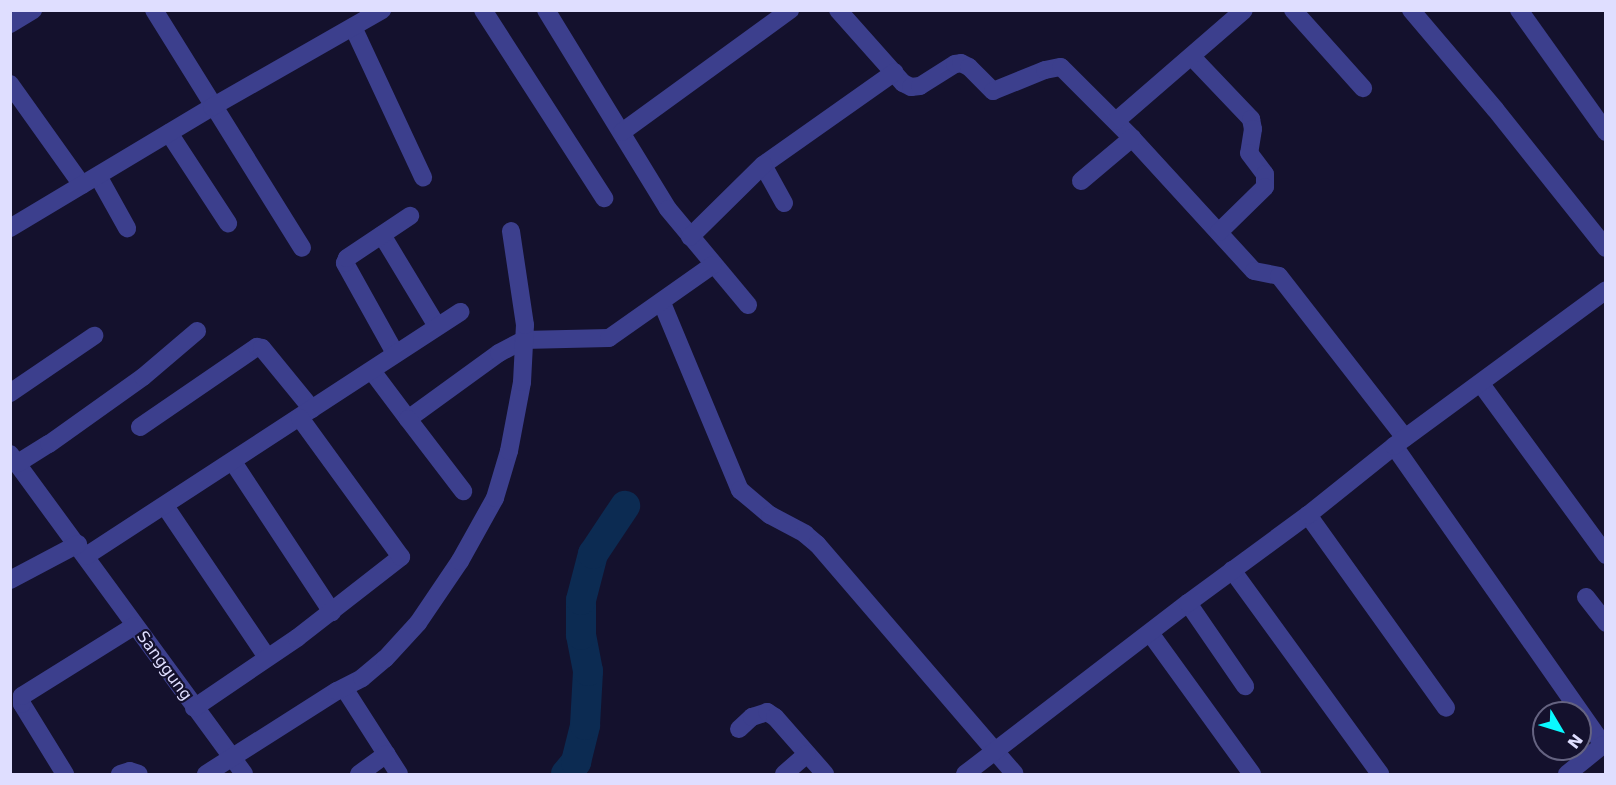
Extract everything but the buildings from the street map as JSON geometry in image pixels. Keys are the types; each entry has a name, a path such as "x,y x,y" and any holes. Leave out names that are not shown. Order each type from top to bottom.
{"street":[{"path":"10,24 33,10"},
{"path":"154,10 212,107 302,248"},
{"path":"10,228 212,107 382,10"},
{"path":"483,10 604,198"},
{"path":"546,10 668,209 747,305"},
{"path":"622,132 790,10"},
{"path":"838,10 903,83 916,87 955,64 961,63 969,67 988,89 997,91 1045,70 1061,67 1116,121 1256,273 1279,276 1399,442 1604,744 1567,774"},
{"path":"1116,121 1244,10"},
{"path":"1293,10 1363,88"},
{"path":"1411,10 1495,109 1605,248"},
{"path":"1519,10 1605,132"},
{"path":"353,27 423,177"},
{"path":"1191,57 1251,119 1253,129 1249,153 1265,174 1264,187 1219,232"},
{"path":"690,237 762,165 895,72"},
{"path":"10,84 128,228"},
{"path":"169,133 228,223"},
{"path":"1081,181 1132,138"},
{"path":"762,165 784,203"},
{"path":"395,353 345,264 347,258 410,216"},
{"path":"206,774 362,678 385,659 418,623 460,561 495,498 511,439 522,382 524,340 522,299 512,231"},
{"path":"382,234 437,326"},
{"path":"408,418 499,352 524,340 609,338 662,303 713,265"},
{"path":"965,774 1188,603 1308,515 1399,442 1481,384 1605,290"},
{"path":"662,303 740,490 770,515 798,529 817,544 1015,774"},
{"path":"10,580 82,550 165,507 372,371 395,353 461,312"},
{"path":"14,458 49,444 143,377 197,331"},
{"path":"10,393 94,336"},
{"path":"140,427 256,346 262,348 401,557 332,612 194,708"},
{"path":"372,371 463,490"},
{"path":"1481,384 1605,555"},
{"name":"Sanggung","path":"14,458 82,550 134,626 244,774"},
{"path":"233,462 332,612"},
{"path":"165,507 267,657"},
{"path":"1308,515 1446,708"},
{"path":"1232,570 1380,774"},
{"path":"1586,597 1605,623"},
{"path":"1188,603 1245,686"},
{"path":"65,774 22,704 22,697 134,626"},
{"path":"1150,633 1252,774"},
{"path":"344,688 399,774"},
{"path":"739,729 752,717 767,712 825,774"},
{"path":"359,774 387,754"},
{"path":"784,774 807,754"},
{"path":"120,774 130,771 139,774"}],"waterway":[{"path":"566,774 576,762 585,725 588,671 581,635 581,600 593,554 625,506"}]}
